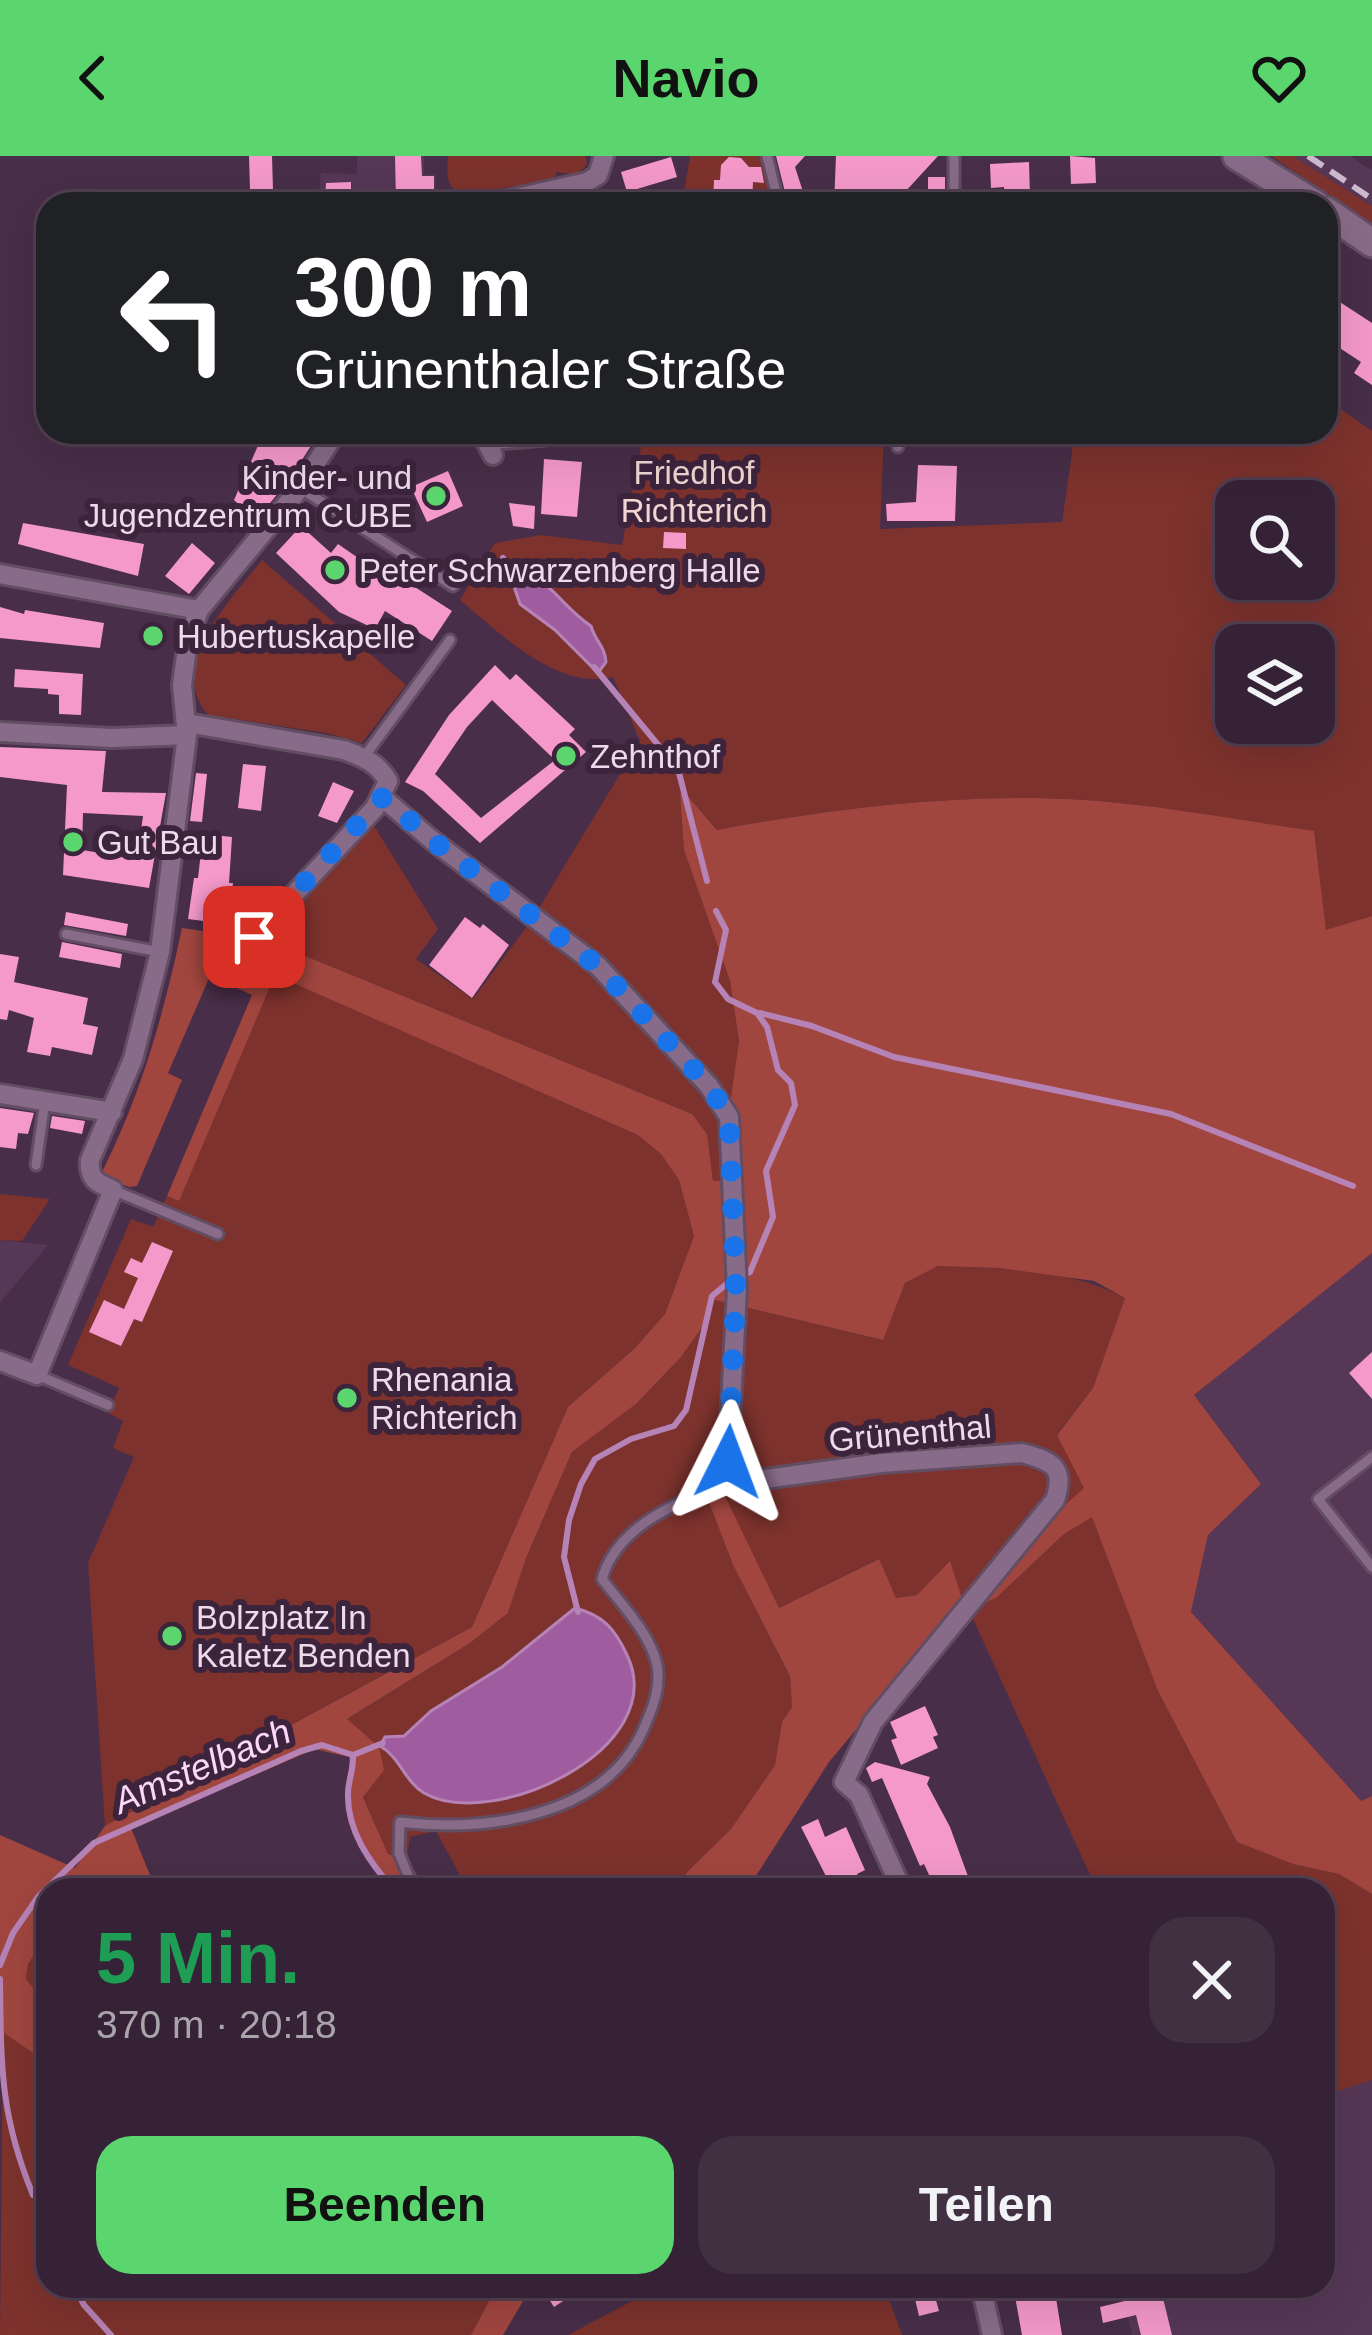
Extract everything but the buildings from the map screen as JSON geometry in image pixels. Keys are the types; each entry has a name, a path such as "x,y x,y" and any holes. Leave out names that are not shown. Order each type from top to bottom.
{"main road":[{"path":"1237,156 1296,192"},
{"path":"1338,220 1372,243"}],"street":[{"path":"542,192 598,175 604,156"},
{"path":"0,1361 37,1375 113,1190 95,1182 89,1173 90,1160 134,1059 160,952 187,729 182,685 188,641 199,610 300,488 328,444"},
{"path":"0,574 199,610"},
{"path":"0,732 112,738 210,730 324,746 364,757 382,770 388,781 383,797 254,937"},
{"path":"383,797 598,966 709,1086 729,1118 736,1289 728,1462 734,1479"},
{"path":"0,1094 112,1112"},
{"name":"Grünenthal","path":"734,1479 1022,1453 1044,1459 1061,1482 1054,1501 873,1722 844,1782 859,1795 897,1878"},
{"path":"984,2298 992,2335"}],"lane":[{"path":"767,156 776,192"},
{"path":"954,156 954,192"},
{"path":"300,488 453,586"},
{"path":"364,757 450,640"},
{"path":"66,934 160,952"},
{"path":"36,1166 46,1101"},
{"path":"113,1190 218,1234"},
{"path":"37,1375 108,1405"},
{"path":"1372,1457 1318,1499 1372,1567"},
{"path":"409,1878 399,1853 400,1822 470,1825 530,1815 592,1790 633,1750 657,1695 656,1663 643,1633 602,1579 607,1562 623,1539 650,1519 734,1479"}],"shaded area":[{"path":"357,156 424,156 424,174 436,175 435,192 319,192 321,173 357,174"},
{"path":"1293,156 1350,156 1372,170 1372,206"},
{"path":"518,568 539,580 591,626 606,662 598,673 555,630 520,604 510,575 518,576"},
{"path":"685,793 717,830 877,806 1038,798 1142,805 1314,831 1326,930 1372,916 1372,1253 1194,1395 1261,1484 1208,1535 1191,1612 1361,1801 1372,1796 1372,1894 1339,1874 1293,1864 1237,1842 1158,1691 1092,1517 1064,1534 996,1598 979,1600 1043,1525 1084,1488 1057,1435 1093,1388 1125,1298 1094,1281 999,1268 938,1266 905,1283 883,1340 711,1299 703,1326 681,1357 636,1404 572,1452 508,1613 470,1643 347,1719 379,1747 384,1770 363,1797 388,1854 408,1860 419,1878 381,1878 374,1869 359,1847 346,1809 349,1757 315,1749 131,1828 151,1878 36,1878 36,1952 26,1979 36,1991 36,2055 4,2033 0,2057 0,1835 75,1868 105,1826 472,1627 568,1407 634,1349 665,1314 694,1236 679,1180 661,1154 638,1135 275,975 179,1201 167,1196 252,995 210,976 168,1073 182,1080 137,1186 106,1178 103,1170 150,1052 182,928 266,940 692,1114 707,1134 713,1181 733,1181 728,1118 739,1041 730,981 684,850 680,794"},
{"path":"0,1240 48,1245 0,1303"},
{"path":"1372,1253 1372,1796 1361,1802 1191,1612 1208,1535 1261,1484 1194,1396"},
{"path":"722,1490 779,1608 879,1559 896,1598 917,1595 950,1561 963,1602 829,1762 755,1878 684,1878 731,1829 775,1765 782,1722 792,1707 790,1676 733,1565 707,1497"},
{"path":"575,1608 601,1619 613,1631 627,1655 634,1690 624,1722 600,1750 568,1774 491,1801 454,1802 417,1788 380,1746 385,1737 404,1736 431,1711 502,1667"},
{"path":"1372,2080 1372,2335 1132,2335 1124,2298 1335,2298 1335,2092"},
{"path":"491,2298 525,2298 503,2335 471,2335"}],"green space":[{"path":"448,156 585,156 587,164 570,174 557,172 553,180 479,192 457,192 447,174"},
{"path":"690,156 771,156 780,192 684,192"},
{"path":"1271,156 1293,156 1372,206 1372,223 1338,200 1338,192 1325,192"},
{"name":"Friedhof Richterich","path":"1338,407 1372,431 1372,916 1326,931 1314,832 1142,806 1038,798 877,806 717,830 686,794 680,794 684,850 730,981 739,1042 728,1118 734,1181 713,1181 707,1134 692,1114 266,940 373,824 438,929 416,959 473,999 533,918 640,741 613,677 571,676 551,667 511,643 460,600 495,543 541,535 622,545 642,444 884,444 880,529 1062,522 1073,444 1338,444"},
{"path":"262,560 406,685 362,743 208,715 197,696 194,675 208,633"},
{"name":"Rhenania Richterich","path":"274,974 638,1135 661,1154 679,1180 694,1236 665,1314 634,1349 568,1407 472,1627 105,1826 88,1563 134,1457 113,1448 123,1421 108,1413 119,1388 68,1365 131,1219 153,1227 167,1196 179,1200"},
{"path":"0,1194 50,1199 22,1241 0,1240"},
{"path":"938,1266 1058,1275 1125,1298 1093,1388 1057,1434 1085,1488 1043,1525 996,1598 1064,1534 1092,1516 1158,1691 1237,1842 1293,1864 1339,1874 1372,1894 1372,2080 1335,2092 1335,1878 1092,1878 973,1619 927,1669 917,1595 896,1598 878,1559 779,1608 721,1491 707,1497 733,1565 790,1676 792,1707 782,1722 775,1765 731,1829 684,1878 461,1878 436,1831 410,1837 407,1857 388,1854 363,1796 379,1747 346,1720 470,1643 508,1613 572,1452 636,1404 681,1357 703,1326 711,1299 882,1340 905,1283","holes":["574,1610 579,1768 495,1798 452,1799 412,1780 389,1751 431,1711 502,1667"]},
{"path":"36,1952 36,1991 26,1979"},
{"path":"3,2032 36,2056 36,2298 491,2298 471,2335 0,2335"},
{"path":"888,2298 902,2335 568,2335 634,2300"}],"waterway":[{"name":"Amstelbach","path":"503,558 515,580"},
{"name":"Amstelbach","path":"594,667 678,769 707,881"},
{"name":"Amstelbach","path":"716,911 726,930 715,982 728,999 757,1013 767,1027 778,1070 791,1083 795,1105 766,1171 773,1217 750,1272 742,1276"},
{"path":"760,1013 812,1026 894,1057 1171,1114 1353,1186"},
{"name":"Amstelbach","path":"578,1612 564,1557 581,1484 595,1459 631,1439 674,1426 686,1410 712,1296 730,1281"},
{"name":"Amstelbach","path":"58,1878 94,1843 301,1751 322,1745 353,1755 383,1743"},
{"path":"353,1755 348,1794 351,1821 385,1878"},
{"name":"Amstelbach","path":"0,1965 13,1933 36,1900"},
{"name":"Amstelbach","path":"0,1979 4,2089 14,2140 33,2195"},
{"name":"Amstelbach","path":"80,2298 111,2335"}],"railway":[{"path":"1308,156 1372,199"}],"place":[{"name":"Kinder- und Jugendzentrum CUBE","path":"436,496"},
{"name":"Peter Schwarzenberg Halle","path":"335,570"},
{"name":"Hubertuskapelle","path":"153,636"},
{"name":"Zehnthof","path":"566,756"},
{"name":"Gut Bau","path":"73,842"},
{"name":"Rhenania Richterich","path":"347,1398"},
{"name":"Bolzplatz In Kaletz Benden","path":"172,1636"}],"route":[{"path":"254,937 383,797 624,990 709,1086 729,1118 736,1289 728,1462"}]}
